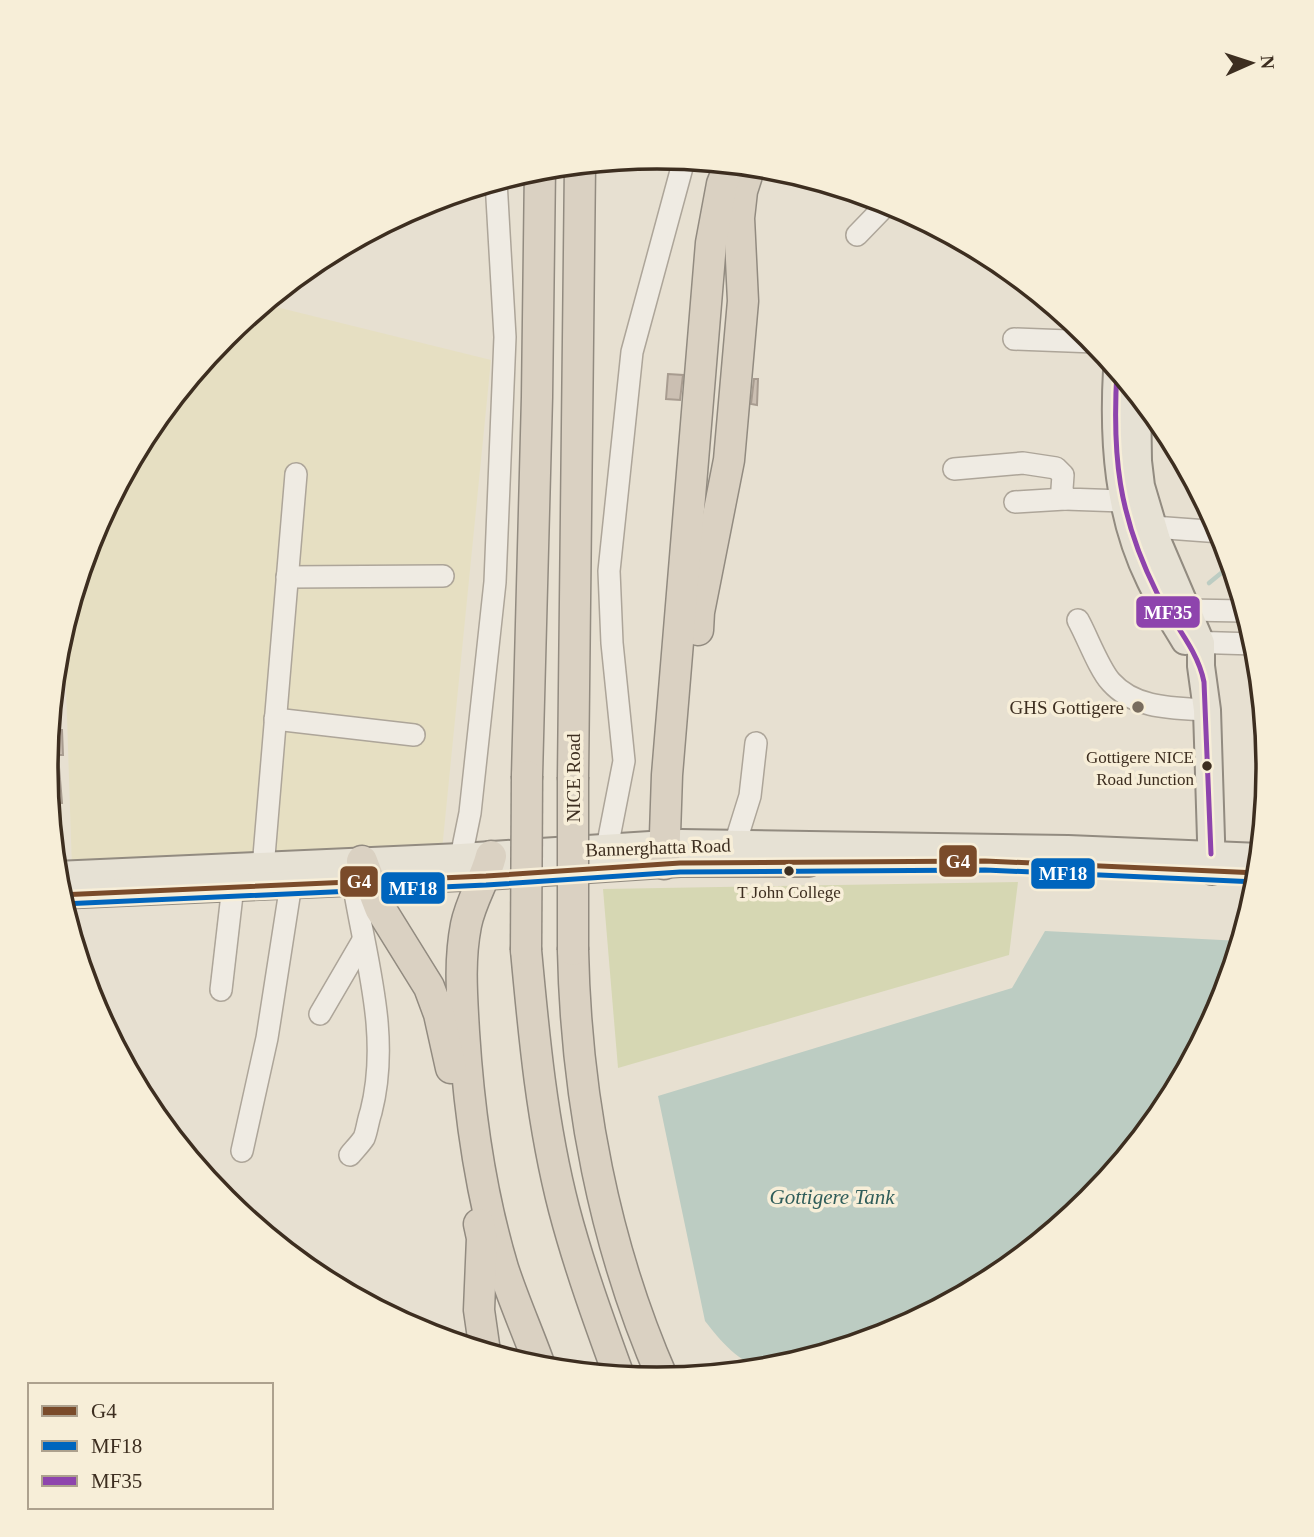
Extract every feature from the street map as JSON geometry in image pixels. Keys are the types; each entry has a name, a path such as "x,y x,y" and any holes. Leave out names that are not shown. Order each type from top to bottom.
{"highway":[{"path":"673,853 667,775 710,243 726,173"},
{"name":"NICE Road","path":"580,174 573,777 575,1014 584,1105 599,1177 617,1250 659,1368"},
{"path":"673,853 699,612 730,452 743,301 739,218 747,176"},
{"path":"540,181 527,776 526,950 538,1076 564,1209 592,1303 615,1366"},
{"path":"484,1342 479,1310 489,1236 467,1091 460,971 466,925 488,866"},
{"path":"361,874 429,987 439,1014 449,1052 466,1169 536,1355"},
{"path":"503,1269 507,1306 520,1351"}],"main road":[{"path":"1118,386 1118,478 1130,529 1149,580 1196,650"},
{"path":"1138,412 1141,486 1153,527 1187,610 1207,710 1211,862"},
{"name":"Bannerghatta Road","path":"67,875 361,874 673,853 735,844 1068,849 1211,862 1247,870"},
{"name":"Bannerghatta Road","path":"71,894 233,886 262,875 291,884 461,857 488,866 607,848 673,853 985,861 1211,862 1249,859"}],"street":[{"path":"607,848 624,761 612,643 609,571 632,352 681,170"},
{"path":"461,857 470,813 495,582 505,337 497,192"},
{"path":"857,235 879,212"},
{"path":"1014,339 1077,341"},
{"path":"954,469 1023,463 1056,468 1063,475 1062,489 1065,499"},
{"path":"262,875 296,474"},
{"path":"1015,502 1123,500"},
{"path":"1153,527 1208,532"},
{"path":"287,577 443,576"},
{"path":"1187,610 1235,611"},
{"path":"1078,620 1109,681 1129,698 1170,708 1207,710"},
{"path":"1196,650 1244,646"},
{"path":"275,719 414,735"},
{"path":"735,844 750,796 756,743"},
{"path":"350,1155 364,1138 374,1098 378,1057 378,1018 373,982 362,942 361,874"},
{"path":"242,1151 267,1038 291,884"},
{"path":"221,990 233,886"},
{"path":"320,1014 362,942"}],"shaded area":[{"path":"275,307 491,360 442,850 72,869 66,674 78,613 103,539 138,469 206,373"}],"green space":[{"path":"1018,882 1009,955 618,1068 603,889"}],"water":[{"name":"Gottigere Tank","path":"1045,931 1231,940 1211,998 1176,1068 1155,1101 1108,1164 1052,1219 990,1267 922,1306 886,1322 850,1336 774,1356 746,1361 735,1354 705,1321 658,1096 1012,988"}],"building":[{"path":"668,374 683,375 680,400 666,399"},
{"path":"754,379 758,379 757,405 751,404"},
{"path":"60,719 62,730 63,755 58,755"},
{"path":"58,758 62,803 59,803"}],"waterway":[{"path":"1209,583 1223,572"}],"transit line":[{"name":"MF35","path":"1117,384 1117,457 1126,511 1144,565 1163,604 1196,659 1204,682 1211,854"},
{"name":"G4","path":"71,894 486,876 680,863 985,861 1247,873"},
{"name":"MF18","path":"73,903 486,885 680,872 985,870 1246,881"}],"place":[{"name":"GHS Gottigere","path":"1138,707"},
{"name":"Gottigere NICE Road Junction","path":"1207,766"},
{"name":"T John College","path":"789,871"}]}
